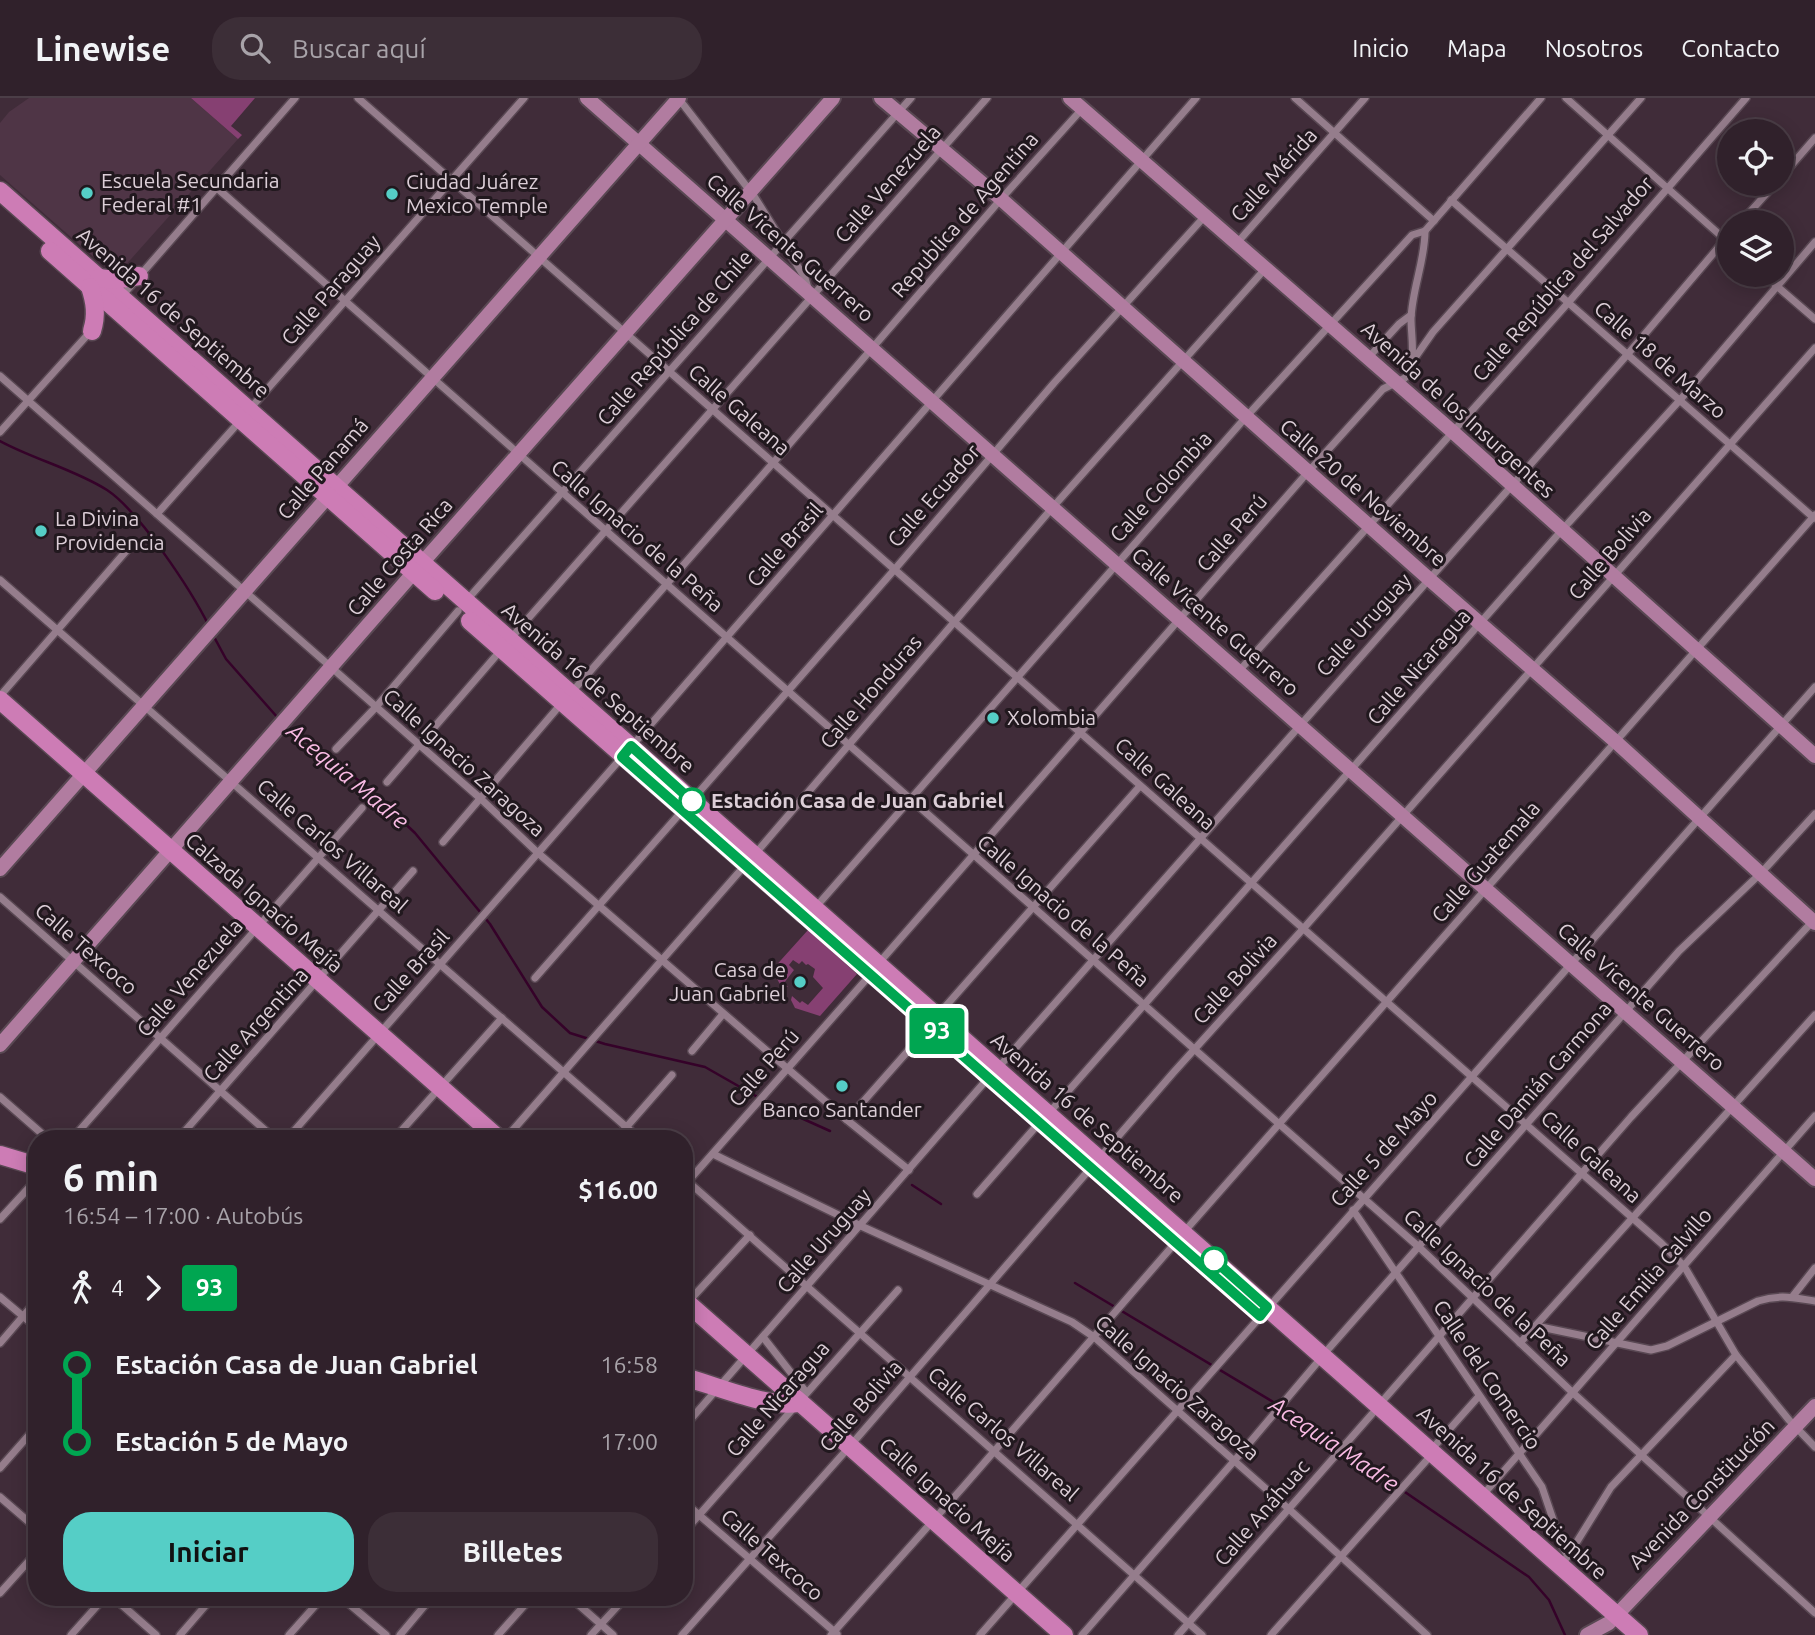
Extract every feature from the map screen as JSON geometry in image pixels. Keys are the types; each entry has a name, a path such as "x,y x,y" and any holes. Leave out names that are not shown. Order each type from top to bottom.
{"main road":[{"name":"Calle Vicente Guerrero","path":"587,98 1815,1179"},
{"name":"Calle Panamá","path":"0,869 679,98"},
{"name":"Calle Costa Rica","path":"0,1045 750,190 834,98"},
{"name":"Calle 20 de Noviembre","path":"881,98 1001,200 1616,742 1814,921"},
{"name":"Avenida de los Insurgentes","path":"1070,98 1453,432 1815,756"},
{"name":"Avenida 16 de Septiembre","path":"0,191 94,282 107,313 138,321 1616,1624 1639,1635"},
{"name":"Avenida 16 de Septiembre","path":"0,206 94,282"},
{"path":"138,277 138,321 115,323 107,313 96,314 94,282 138,277"},
{"name":"Calzada Ignacio Mejía","path":"0,698 489,1130"},
{"name":"Avenida 16 de Septiembre","path":"750,860 815,908 875,969"},
{"path":"0,1155 28,1163"},
{"path":"693,1310 802,1397 784,1405 769,1403 693,1379"},
{"name":"Calle Ignacio Mejía","path":"802,1397 851,1445 1064,1635"},
{"name":"Avenida Constitución","path":"1587,1635 1616,1624 1709,1517 1815,1406"},
{"name":"Avenida 16 de Septiembre","path":"1428,1456 1564,1561 1616,1624"}],"street":[{"path":"2,430 295,98"},
{"name":"Calle Galeana","path":"358,98 1634,1218 1684,1266 1736,1355 1795,1427 1815,1447"},
{"name":"Calle Paraguay","path":"157,514 524,98"},
{"path":"679,98 750,190 805,278 811,293"},
{"name":"Calle República de Chile","path":"336,749 376,707 782,241 911,98"},
{"name":"Calle Venezuela","path":"387,782 505,644 713,410 811,293 988,98"},
{"name":"Calle Brasil","path":"294,1130 727,639 1196,98"},
{"path":"1295,98 1434,221"},
{"name":"Calle Mérida","path":"1236,244 1365,98"},
{"name":"Calle Colombia","path":"815,908 1246,417 1412,235 1425,231 1541,98"},
{"path":"1566,98 1717,231"},
{"path":"1412,363 1433,332 1641,98"},
{"name":"Calle República del Salvador","path":"1239,671 1568,303 1746,98"},
{"name":"Republica de Agentina","path":"566,698 1083,109"},
{"path":"1794,162 1815,138"},
{"name":"Calle Ignacio de la Peña","path":"217,188 1364,1198 1815,1613"},
{"path":"1752,210 1764,196"},
{"name":"Calle 18 de Marzo","path":"1451,200 1814,517"},
{"name":"Calle Ecuador","path":"535,978 1205,216"},
{"path":"1412,363 1411,315 1425,231"},
{"name":"Calle Nicaragua","path":"1794,266 1815,242"},
{"name":"Calle Uruguay","path":"693,1416 1717,253"},
{"name":"Calle Honduras","path":"513,1130 1053,508 1265,269"},
{"name":"Calle Nicaragua","path":"977,1194 1562,530 1680,400 1776,287"},
{"path":"1778,287 1815,320"},
{"path":"1368,358 1399,324 1411,315"},
{"name":"Calle Bolivia","path":"682,1635 1194,1050 1815,348"},
{"name":"Calle Perú","path":"693,1175 1308,472 1383,389 1405,378 1412,363"},
{"name":"Calle Ignacio Zaragoza","path":"0,376 481,799 597,905 847,1120 904,1176"},
{"name":"Calle Guatemala","path":"834,1634 1814,517"},
{"path":"0,698 134,542"},
{"name":"Calle Carlos Villareal","path":"0,580 630,1130"},
{"name":"Calle 5 de Mayo","path":"980,1635 1815,687"},
{"path":"443,842 566,698"},
{"path":"847,1120 1140,786"},
{"name":"Calle Venezuela","path":"80,1130 362,808"},
{"name":"Calle Damián Carmona","path":"1082,1635 1626,1011 1698,932 1761,873 1815,814"},
{"name":"Calle Argentina","path":"186,1130 414,871"},
{"name":"Calle Texcoco","path":"0,897 264,1130"},
{"name":"Calle Anáhuac","path":"1178,1635 1290,1510 1582,1172 1814,921"},
{"path":"692,1051 723,1013"},
{"path":"1520,1343 1815,1015"},
{"path":"402,1130 502,1018"},
{"path":"624,1130 672,1075"},
{"path":"0,1097 38,1130"},
{"name":"Calle Emilia Calvillo","path":"1481,1496 1815,1116"},
{"name":"Calle Ignacio Zaragoza","path":"713,1154 861,1226 1052,1311 1094,1337 1427,1635"},
{"name":"Calle Carlos Villareal","path":"693,1188 911,1376 1202,1635"},
{"path":"0,1219 28,1189"},
{"name":"Calle del Comercio","path":"1353,1210 1542,1487 1562,1546 1564,1561"},
{"path":"693,1295 750,1235"},
{"path":"1793,1296 1815,1268"},
{"name":"Calle Nicaragua","path":"693,1522 898,1290"},
{"path":"1536,1326 1651,1350 1659,1349 1770,1297 1793,1296 1815,1301"},
{"path":"0,1297 28,1320"},
{"path":"0,1343 28,1310"},
{"path":"763,1337 802,1397"},
{"path":"1564,1561 1578,1542 1601,1500 1736,1355"},
{"path":"1271,1635 1397,1494 1479,1396"},
{"path":"0,1468 28,1436"},
{"path":"0,1497 28,1521"},
{"name":"Calle Texcoco","path":"693,1509 834,1634"},
{"path":"0,1593 28,1562"},
{"path":"71,1635 97,1606"},
{"path":"123,1606 156,1635"},
{"path":"180,1635 205,1606"},
{"path":"289,1635 315,1606"},
{"path":"352,1606 386,1635"},
{"path":"400,1635 424,1606"},
{"path":"498,1635 524,1606"},
{"path":"580,1606 613,1635"},
{"path":"591,1635 618,1606"}],"shaded area":[{"path":"29,98 191,98 238,139 123,268 113,269 104,266 0,175 0,123 9,112"},
{"path":"191,98 255,98 231,126 242,135 238,139"},
{"path":"808,930 857,974 820,1016 795,1008 791,1000 792,996 800,1003 802,1001 808,1005 823,988 813,977 815,969 802,961 799,964 793,960 789,965 794,970 784,983 788,987 781,986 772,970"}],"waterway":[{"name":"Acequia Madre","path":"0,441 82,476 120,500 163,552 209,626"},
{"name":"Acequia Madre","path":"213,635 226,659 278,718"},
{"name":"Acequia Madre","path":"285,725 362,783 415,833 490,924 542,1007 570,1033 605,1044 705,1067 770,1104 830,1131"},
{"name":"Acequia Madre","path":"912,1185 941,1204"},
{"name":"Acequia Madre","path":"1075,1283 1275,1403 1529,1577 1549,1600 1565,1635"}],"bus line":[{"name":"93","path":"692,801 631,746 622,757 1260,1316 1267,1307 1214,1260"}],"place":[{"name":"Escuela Secundaria Federal #1","path":"87,193"},
{"name":"Ciudad Juárez Mexico Temple","path":"392,194"},
{"name":"La Divina Providencia","path":"41,531"},
{"name":"Xolombia","path":"993,718"},
{"name":"Estación Casa de Juan Gabriel","path":"692,801"},
{"name":"Casa de Juan Gabriel","path":"800,982"},
{"name":"Banco Santander","path":"842,1086"}]}
